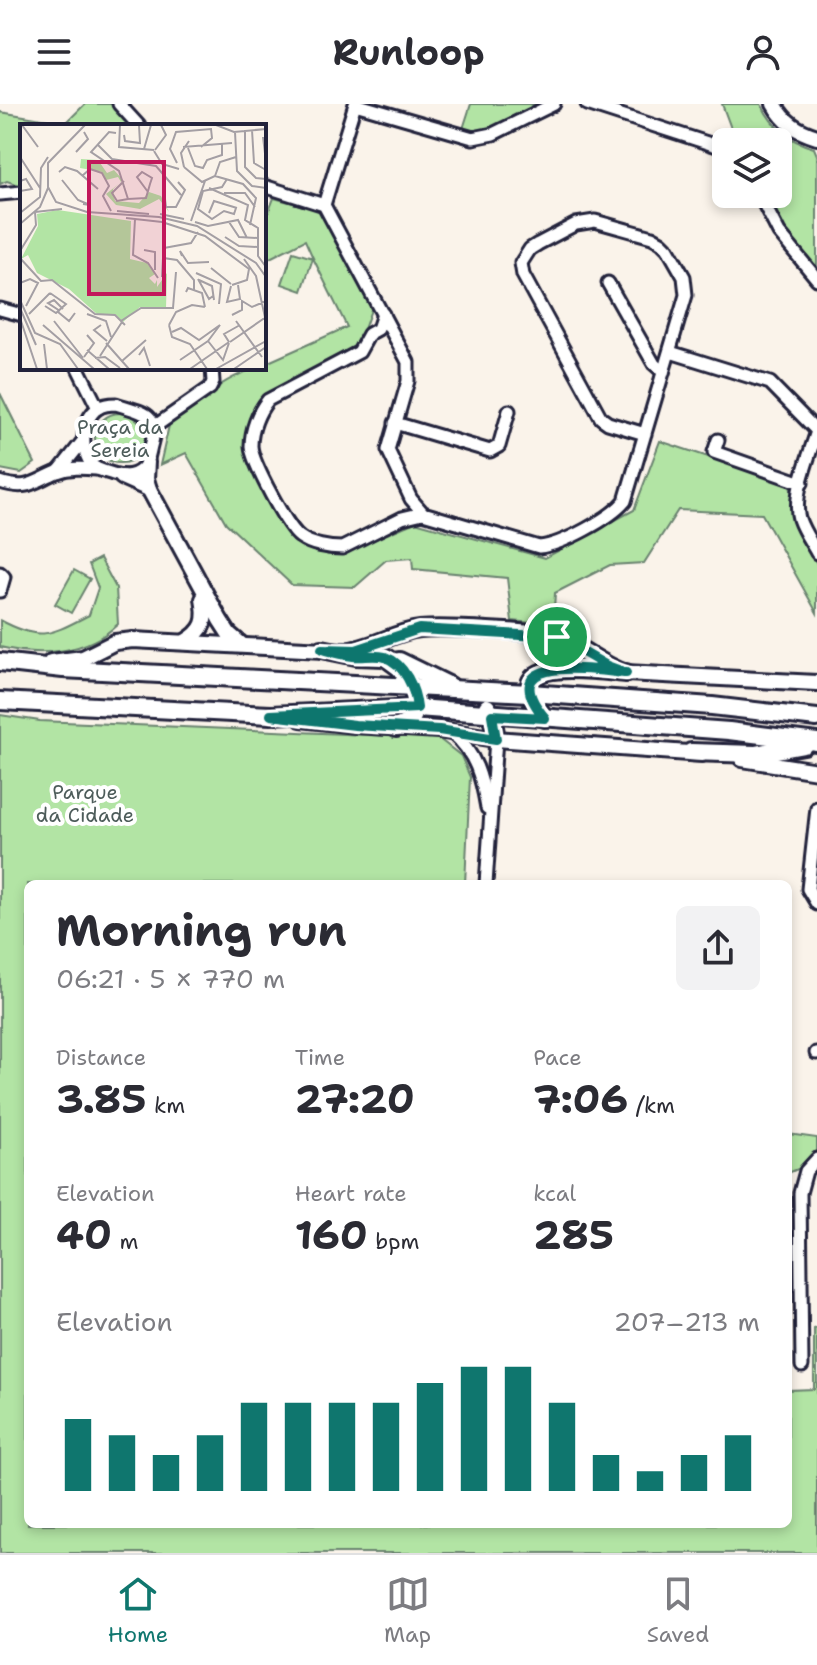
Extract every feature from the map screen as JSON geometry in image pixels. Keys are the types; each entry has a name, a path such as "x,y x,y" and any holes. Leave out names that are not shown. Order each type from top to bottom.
{"main road":[{"path":"322,649 356,656 385,657 476,696 492,715 496,739"},
{"path":"385,657 400,668 412,687 417,708 411,721 396,728"},
{"path":"3,663 63,669 530,693 712,706 817,718"},
{"path":"545,718 535,706 530,693 536,675 552,668 626,673"},
{"path":"0,701 271,715 417,708 729,731 817,744"},
{"path":"691,752 755,754 817,744"}],"street":[{"path":"119,104 137,124"},
{"path":"324,205 355,104 473,138 493,134 554,104"},
{"path":"587,104 712,144"},
{"path":"774,104 783,118 798,131 817,137"},
{"path":"266,187 324,205 410,368 389,443 389,458 411,499 423,513"},
{"path":"0,194 20,192"},
{"path":"766,208 779,233 817,279"},
{"path":"392,331 378,329 369,334 359,352 268,400 259,414 252,435 252,454 285,520 300,538 342,548 402,518 423,513 532,546 547,546 611,515 619,508 629,491 670,352 686,286 673,257 661,242 606,223 585,221 538,244 523,256 523,275 596,411 608,423 645,434"},
{"path":"608,283 654,364 663,372"},
{"path":"0,309 20,314"},
{"path":"378,329 383,314"},
{"path":"670,352 770,383 817,431 797,510 817,553"},
{"path":"79,370 98,408"},
{"path":"154,427 210,388 212,370"},
{"path":"58,471 83,440 91,416 98,408 116,404 149,414 154,427 147,462 149,489 202,590 225,628 243,645"},
{"path":"395,423 490,451 499,446 509,411"},
{"path":"83,440 85,456 97,469"},
{"path":"718,440 714,452 802,483"},
{"path":"122,477 141,471 147,462"},
{"path":"0,482 27,486 58,471 97,469 149,489"},
{"path":"402,518 411,499"},
{"path":"0,573 4,577 0,591"},
{"path":"185,642 204,625 206,612 202,590"},
{"path":"3,663 65,662 123,641 356,650 419,629 549,635 626,673 817,683"},
{"path":"271,715 496,739 691,752 817,771"},
{"path":"451,732 468,748 475,760 489,822"},
{"path":"486,880 496,739"},
{"path":"817,808 808,889 817,904"},
{"path":"802,1366 800,1193 806,1171 817,1159"}],"green space":[{"path":"85,104 113,104 134,124 20,124 20,185 7,181 0,184 0,112 66,123"},
{"path":"471,104 543,104 482,133 462,132"},
{"path":"722,104 761,104 779,128 731,128"},
{"path":"792,138 814,148 817,155 817,271 788,238 771,208 792,208"},
{"path":"274,198 323,211 373,304 359,343 351,352 259,401 245,449 288,534 297,541 328,555 343,553 415,522 545,558 634,510 660,441 790,484 796,521 817,564 817,613 762,514 678,510 644,563 610,565 555,593 553,625 512,621 507,578 413,569 412,558 386,560 355,587 292,585 226,523 186,453 160,465 170,421 240,374 266,370 266,363 347,327 305,240 266,260 266,219"},
{"path":"293,252 313,258 302,291 282,284"},
{"path":"0,393 35,463 21,473 0,469"},
{"name":"Praça da Sereia","path":"120,413 138,420 145,438 138,456 120,463 102,456 95,438 102,420"},
{"path":"100,558 116,588 118,624 92,642 62,650 31,652 0,647 0,620 26,631 45,633 89,615 98,588 89,564"},
{"path":"74,570 90,579 71,613 55,604"},
{"name":"Parque da Cidade","path":"0,715 40,721 438,738 461,756 470,777 465,880 24,880 24,1528 792,1528 792,1390 814,1389 814,1329 817,1328 817,1553 0,1553"},
{"path":"792,1135 817,1138 817,1153 803,1167 792,1171"}],"route":[{"path":"419,629 557,637 607,666 626,673 561,667 540,672 533,679 530,693 535,706 545,718 492,715 496,739 439,730 355,725 271,715 417,708 408,679 400,668 385,657 356,656 322,649 356,650 399,633 419,629"}]}
